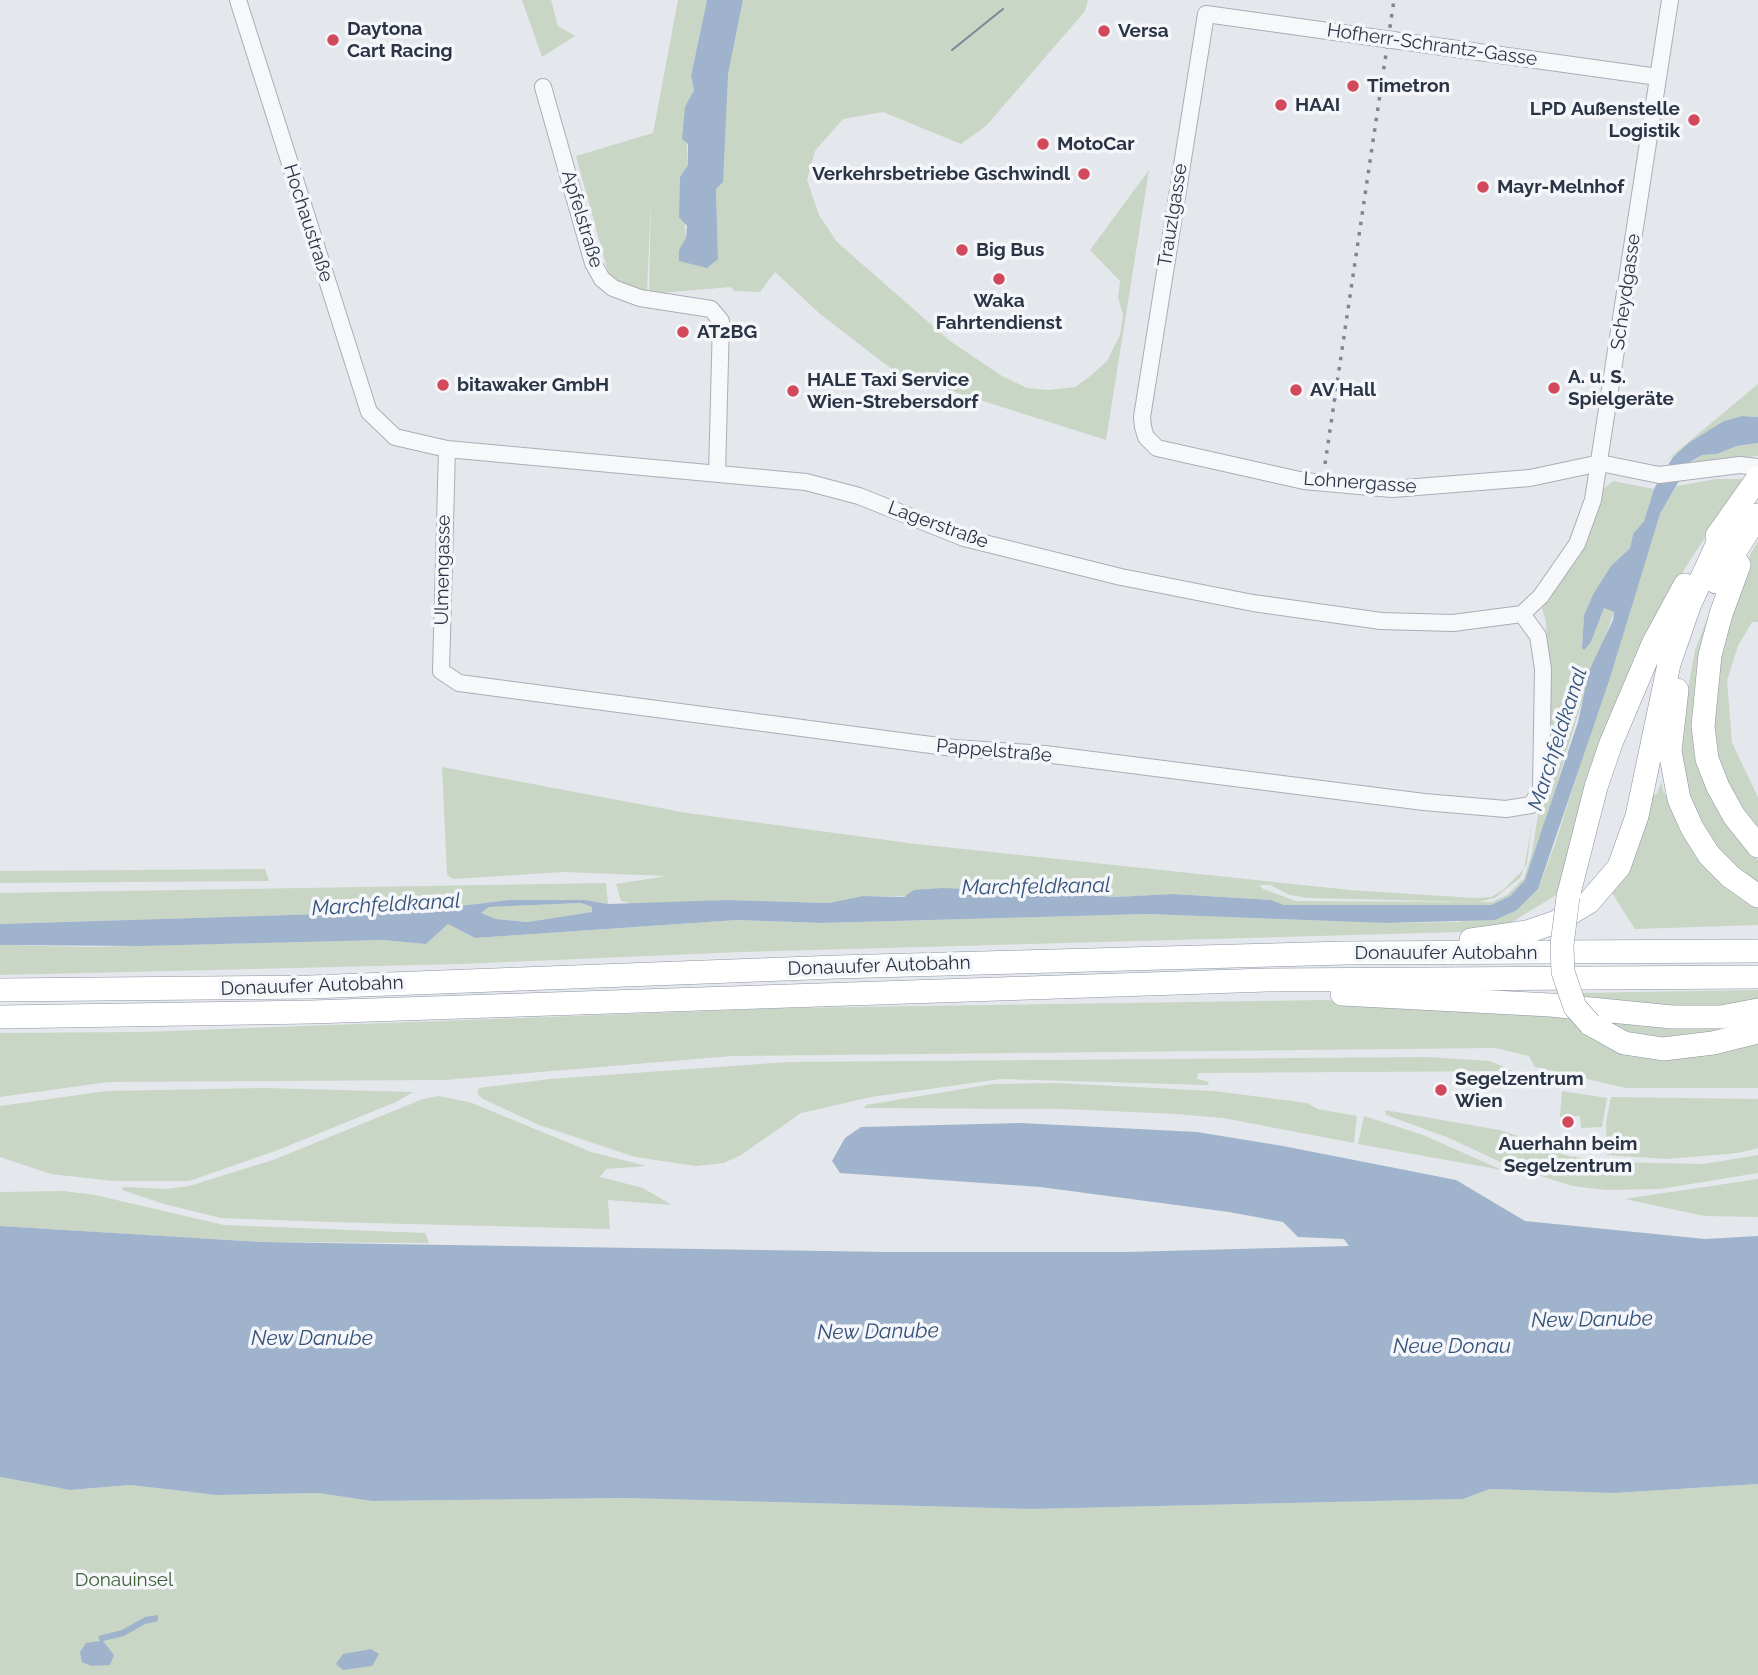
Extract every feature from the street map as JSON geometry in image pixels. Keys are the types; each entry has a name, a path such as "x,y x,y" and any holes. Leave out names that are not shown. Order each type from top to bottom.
{"highway":[{"path":"1756,1018 1713,1043 1663,1049 1624,1043 1590,1024 1574,1007 1563,972 1562,945 1568,897 1596,787 1638,676 1692,573 1757,476"},
{"path":"1758,517 1728,591 1715,635 1704,694 1703,726 1707,759 1718,787 1734,816 1758,846"},
{"path":"1758,517 1726,561 1693,635 1675,702 1670,751 1679,799 1700,842 1720,867 1758,896"},
{"path":"1376,953 1541,928 1578,909 1609,881 1632,835 1661,694 1678,634 1726,525"},
{"name":"Donauufer Autobahn","path":"0,989 82,991 310,987 837,967 1376,953 1758,951"},
{"name":"Donauufer Autobahn","path":"0,1017 312,1012 1267,980 1758,976"},
{"path":"1267,980 1339,994 1550,1005 1672,1017 1756,1018"}],"street":[{"name":"Hochaustraße","path":"238,0 369,412 395,437"},
{"name":"Scheydgasse","path":"1522,614 1550,585 1577,544 1593,500 1670,0"},
{"name":"Hofherr-Schrantz-Gasse","path":"1206,13 1658,77"},
{"name":"Trauzlgasse","path":"1142,417 1206,13"},
{"name":"Apfelstraße","path":"543,87 593,263 602,279 613,288 640,298 710,309 721,321 717,474"},
{"name":"Lohnergasse","path":"1142,417 1146,437 1157,448 1304,481 1392,489 1431,488 1530,478 1600,463"},
{"name":"Lagerstraße","path":"395,437 447,449 806,482 859,496 964,538 1121,577 1254,603 1381,621 1453,623 1522,614"},
{"name":"Ulmengasse","path":"447,449 441,671 459,683"},
{"path":"1600,463 1659,475 1740,465 1757,476"},
{"name":"Pappelstraße","path":"459,683 954,748 1045,754 1424,802 1506,809 1531,805 1541,789 1543,670 1538,636 1522,614"}],"green space":[{"path":"522,0 551,0 558,26 575,36 542,57"},
{"path":"678,0 707,0 691,76 694,90 685,107 688,165 680,177 686,239 679,251 718,259 716,189 728,75 743,0 1088,0 1085,11 987,125 961,144 883,112 843,119 815,151 807,180 819,215 837,242 950,341 1002,376 1027,388 1048,390 1075,387 1089,377 1107,361 1120,335 1123,315 1118,297 1120,281 1090,250 1149,170 1106,440 898,374 820,314 775,272 760,292 735,291 730,287 649,294 651,198 647,293 616,281 608,272 576,156 653,133"},
{"path":"1758,384 1758,417 1742,416 1724,421 1667,460"},
{"path":"1758,443 1758,456 1690,463 1702,455 1717,454 1737,446"},
{"path":"1716,479 1744,479 1685,568 1639,658 1558,894 1497,931 741,952 460,964 0,975 0,945 88,947 382,940 426,944 448,924 475,938 737,920 822,923 1147,914 1385,923 1458,922 1517,910 1538,889 1555,844 1660,514 1677,486"},
{"path":"1613,481 1654,489 1644,521 1633,534 1630,548 1611,566 1584,615 1582,647 1591,642 1604,608 1614,612 1580,708 1535,855 1525,880 1510,896 1491,905 1284,905 1271,900 1173,894 1115,897 1023,890 973,896 863,896 831,903 728,900 638,905 621,901 616,884 667,876 564,872 453,879 447,875 442,767 687,813 916,844 1350,890 1474,898 1491,897 1503,890 1524,869 1532,823 1527,863 1520,878 1495,898 1478,902 1491,902 1507,895 1524,878 1532,853 1548,750 1548,669 1546,622 1542,608 1602,490","holes":["1259,885 1270,885 1290,895 1308,898 1474,902 1296,901"]},
{"path":"1758,541 1758,622 1752,622 1738,646 1727,681 1732,743 1758,797 1758,834 1721,772 1711,729 1718,660 1731,611 1751,553"},
{"path":"1721,582 1698,744 1740,837 1758,860 1758,883 1738,871 1707,837 1688,798 1680,733 1695,650"},
{"path":"1661,782 1663,791 1751,905 1758,908 1758,925 1635,929 1612,893 1624,873 1649,796 1657,794"},
{"path":"265,869 269,881 0,883 0,871"},
{"path":"606,883 608,904 585,900 509,900 418,911 0,924 0,893"},
{"path":"581,903 592,907 592,912 527,922 496,919 480,914 489,907"},
{"path":"1758,990 1758,1002 1726,1010 1580,1000 1577,993"},
{"path":"1328,1000 1567,1013 1635,1056 1683,1058 1758,1042 1758,1088 1626,1088 1535,1067 1529,1056 1495,1048 732,1056 445,1080 108,1082 0,1097 0,1033 143,1032 788,1008"},
{"path":"1595,1019 1758,1025 1647,1042"},
{"path":"1427,1057 1490,1061 1513,1071 1198,1073 1197,1079 1209,1082 1208,1085 1001,1079 871,1097 801,1113 741,1155 724,1163 696,1166 635,1157 539,1125 483,1099 477,1093 479,1088 550,1079 788,1062"},
{"path":"1057,1083 1214,1091 1307,1103 1318,1109 1357,1116 1354,1143 1223,1118 1176,1114 1064,1109 864,1108 866,1105 993,1084"},
{"path":"263,1088 413,1092 396,1102 278,1150 189,1181 113,1181 51,1174 0,1157 0,1106 107,1091"},
{"path":"1562,1091 1607,1098 1602,1127 1581,1128 1580,1116 1560,1117"},
{"path":"439,1096 472,1103 591,1152 646,1166 606,1169 600,1177 643,1188 672,1205 608,1200 610,1229 329,1222 221,1218 122,1190 123,1187 166,1189 189,1186 273,1160 423,1099"},
{"path":"1611,1097 1758,1099 1758,1148 1738,1153 1668,1159 1607,1155 1606,1122"},
{"path":"1385,1110 1499,1130 1538,1142 1547,1149 1569,1156 1608,1162 1704,1164 1758,1155 1758,1173 1660,1189 1606,1190 1573,1186 1511,1167 1449,1138 1386,1115"},
{"path":"1364,1116 1423,1135 1502,1170 1358,1144"},
{"path":"1758,1179 1758,1217 1705,1216 1624,1199"},
{"path":"63,1191 95,1195 224,1225 425,1233 429,1243 261,1242 0,1226 0,1192"},
{"name":"Donauinsel","path":"0,1477 70,1490 130,1485 217,1495 318,1493 372,1501 626,1498 1030,1509 1463,1499 1490,1489 1614,1493 1758,1484 1758,1675 0,1675"}],"water":[{"path":"707,0 743,0 728,75 723,182 716,189 718,259 707,268 679,261 679,250 686,238 687,226 679,217 680,177 688,165 688,144 682,139 685,107 694,90 691,76"},
{"path":"1742,416 1758,417 1758,443 1737,446 1717,454 1702,455 1690,462 1660,514 1609,681 1538,889 1517,910 1495,920 1385,923 1147,914 822,923 737,920 475,938 448,924 426,944 382,940 141,946 0,945 0,924 418,911 509,900 585,900 608,904 728,900 829,903 863,896 904,897 914,890 943,888 965,889 973,896 1023,890 1115,897 1173,894 1271,900 1284,905 1491,905 1510,896 1525,880 1578,722 1589,671 1613,620 1614,612 1604,608 1591,642 1584,650 1582,648 1584,615 1594,593 1611,566 1630,548 1633,534 1644,521 1654,489 1673,457 1690,442 1724,421","holes":["581,903 592,907 592,912 527,922 496,919 481,913 489,907"]},
{"name":"Neue Donau","path":"1021,1123 1197,1132 1283,1146 1456,1180 1525,1221 1705,1239 1758,1236 1758,1484 1614,1493 1490,1489 1463,1499 1030,1509 626,1498 372,1501 318,1493 217,1495 130,1485 70,1490 0,1477 0,1226 261,1242 887,1252 1126,1252 1349,1246 1344,1239 1298,1237 1283,1222 1229,1212 1040,1187 840,1173 832,1161 845,1138 861,1127"},
{"path":"158,1615 158,1621 145,1624 124,1636 103,1641 114,1655 110,1665 91,1666 82,1662 80,1652 86,1643 100,1641 98,1636 122,1630 145,1617"},
{"path":"371,1649 379,1654 372,1666 343,1670 336,1664 343,1654"}],"tram line":[{"path":"952,50 1003,9"}],"railway":[{"path":"1325,464 1394,0"}],"place":[{"name":"Versa","path":"1104,31"},
{"name":"Daytona Cart Racing","path":"333,40"},
{"name":"Timetron","path":"1353,86"},
{"name":"HAAI","path":"1281,105"},
{"name":"LPD Außenstelle Logistik","path":"1694,120"},
{"name":"MotoCar","path":"1043,144"},
{"name":"Verkehrsbetriebe Gschwindl","path":"1084,174"},
{"name":"Mayr-Melnhof","path":"1483,187"},
{"name":"Big Bus","path":"962,250"},
{"name":"Waka Fahrtendienst","path":"999,279"},
{"name":"AT2BG","path":"683,332"},
{"name":"bitawaker GmbH","path":"443,385"},
{"name":"A. u. S. Spielgeräte","path":"1554,388"},
{"name":"AV Hall","path":"1296,390"},
{"name":"HALE Taxi Service Wien-Strebersdorf","path":"793,391"},
{"name":"Segelzentrum Wien","path":"1441,1090"},
{"name":"Auerhahn beim Segelzentrum","path":"1568,1122"}],"water label":[{"name":"Marchfeldkanal","path":"1558,739"},
{"name":"Marchfeldkanal","path":"1036,887"},
{"name":"Marchfeldkanal","path":"386,905"},
{"name":"New Danube","path":"1592,1320"},
{"name":"New Danube","path":"878,1332"},
{"name":"New Danube","path":"312,1339"}]}
